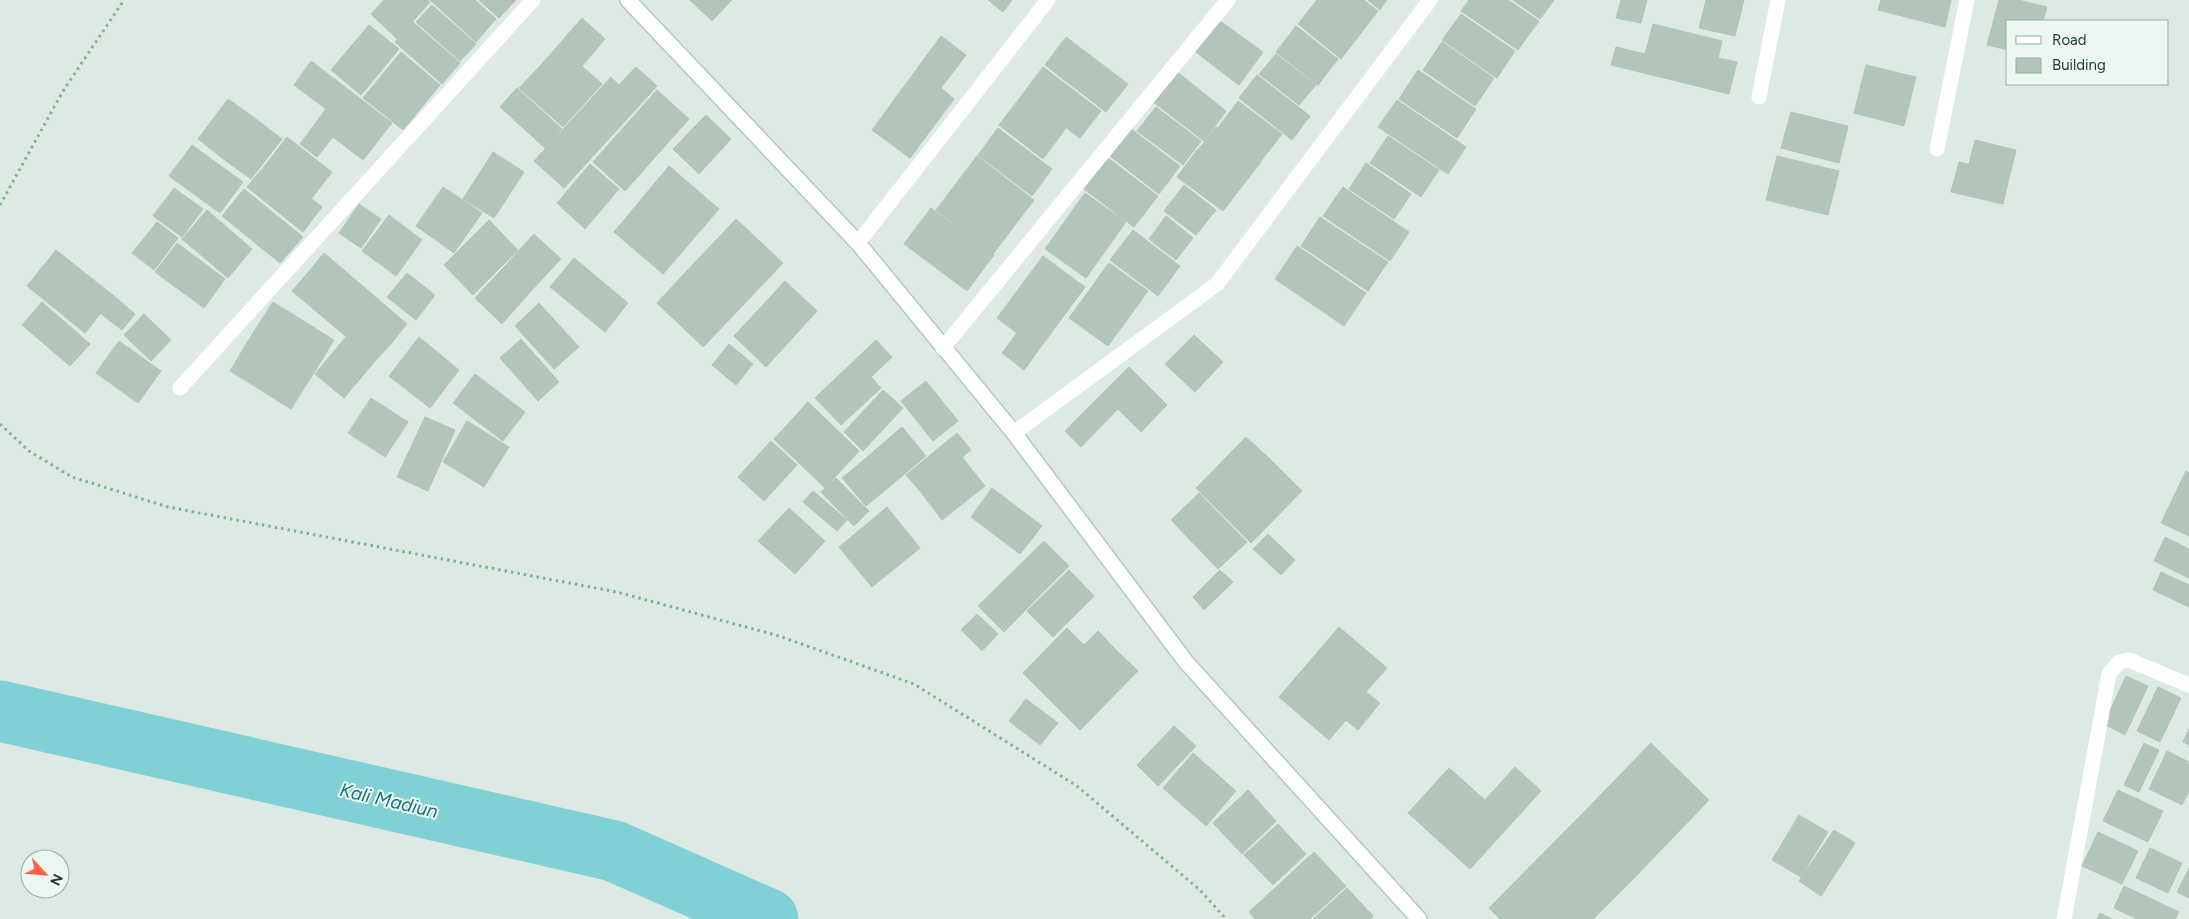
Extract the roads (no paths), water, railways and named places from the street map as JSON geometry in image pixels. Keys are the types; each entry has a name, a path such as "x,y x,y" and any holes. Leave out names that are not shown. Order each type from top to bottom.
{"street":[{"path":"180,388 533,0"},
{"path":"628,0 858,243 1014,433 1186,662 1419,919"},
{"path":"858,243 1048,0"},
{"path":"943,348 1228,0"},
{"path":"1014,433 1217,284 1430,0"},
{"path":"1759,97 1778,0"},
{"path":"1937,149 1967,0"},
{"path":"2064,919 2109,674 2119,662 2129,660 2189,685"}],"waterway":[{"name":"Kali Madiun","path":"0,711 614,851 768,919"}]}
